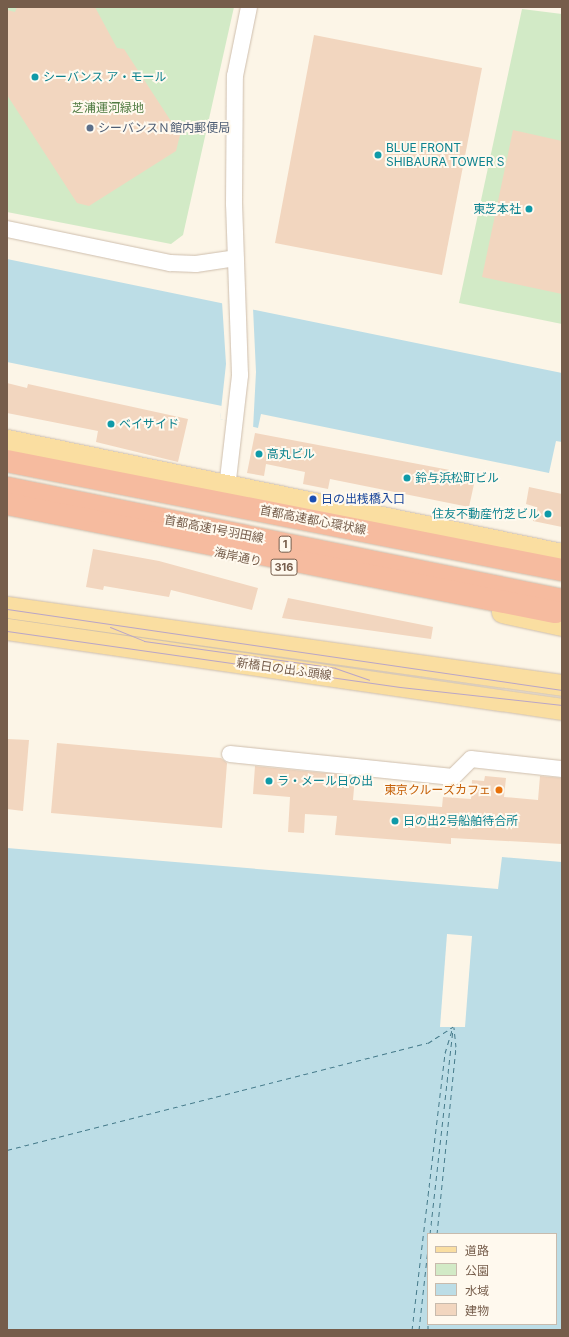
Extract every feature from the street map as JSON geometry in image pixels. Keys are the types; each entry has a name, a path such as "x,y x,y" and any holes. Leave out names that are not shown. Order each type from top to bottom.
{"highway":[{"path":"7,455 64,470"},
{"path":"7,461 64,470"},
{"name":"首都高速都心環状線","path":"64,470 562,570"},
{"name":"首都高速1号羽田線","path":"7,488 562,600"},
{"path":"7,493 178,539"},
{"path":"7,504 178,539"},
{"name":"首都高速1号羽田線","path":"178,539 481,600 562,613"}],"main road":[{"path":"7,440 227,488 562,554"},
{"name":"海岸通り","path":"7,510 562,625"},
{"name":"新橋日の出ふ頭線","path":"7,607 562,685"},
{"name":"新橋日の出ふ頭線","path":"7,629 562,709"}],"street":[{"path":"227,488 236,426 240,375 236,258 235,76 249,7"},
{"path":"7,229 170,263 196,264 236,258"},
{"path":"230,754 452,777 471,759 562,769"}],"green space":[{"name":"芝浦運河緑地","path":"7,7 234,7 183,235 171,244 7,212"},
{"path":"522,9 562,14 562,324 459,303"}],"water":[{"path":"7,259 562,373 562,442 556,441 549,473 261,414 258,428 220,419 222,406 7,362"},
{"path":"7,848 498,889 502,857 562,862 562,1330 7,1330"}],"pier":[{"path":"222,302 253,308 256,372 253,429 220,419 226,364"},
{"path":"447,934 472,936 465,1027 440,1027"}],"building":[{"path":"17,7 95,7 117,48 124,49 180,135 176,151 89,206 77,203 7,95 7,10 15,12"},
{"name":"BLUE FRONT SHIBAURA TOWER S","path":"314,35 482,68 442,275 275,243"},
{"name":"東芝本社","path":"513,130 562,141 562,294 482,277"},
{"path":"7,383 27,388 28,384 188,419 178,462 96,442 98,431 7,413"},
{"path":"255,433 476,475 469,507 330,479 328,489 303,484 305,472 266,464 264,476 247,473"},
{"name":"住友不動産竹芝ビル","path":"529,487 562,494 562,527 533,521 536,507 526,504"},
{"path":"93,549 159,561 258,588 252,610 171,590 169,597 104,586 103,590 86,587"},
{"path":"288,598 433,627 431,639 282,618"},
{"path":"7,739 29,740 23,811 7,809"},
{"path":"57,743 221,758 227,763 222,828 51,813"},
{"path":"255,766 355,776 353,800 442,807 443,797 471,799 472,780 484,781 485,776 506,778 504,797 538,800 540,776 562,778 562,844 451,838 451,844 335,835 337,816 305,814 304,833 288,832 290,797 253,794"}],"ferry route":[{"path":"7,1150 428,1043 453,1027"},
{"path":"412,1330 445,1053 453,1027"},
{"path":"437,1233 456,1047 454,1027"},
{"path":"430,1233 453,1029"},
{"path":"419,1330 427,1258"},
{"path":"428,1325 428,1330"}],"tram line":[{"path":"7,609 562,690"},
{"path":"110,627 144,641 335,668 369,680"},
{"path":"7,631 400,687 562,705"}],"place":[{"name":"シーバンス ア・モール","path":"35,77"},
{"name":"シーバンスＮ館内郵便局","path":"90,128"},
{"name":"BLUE FRONT SHIBAURA TOWER S","path":"378,155"},
{"name":"東芝本社","path":"529,209"},
{"name":"ベイサイド","path":"111,424"},
{"name":"高丸ビル","path":"259,454"},
{"name":"鈴与浜松町ビル","path":"407,478"},
{"name":"日の出桟橋入口","path":"313,499"},
{"name":"住友不動産竹芝ビル","path":"548,514"},
{"name":"ラ・メール日の出","path":"269,781"},
{"name":"東京クルーズカフェ","path":"499,790"},
{"name":"日の出2号船舶待合所","path":"395,821"}]}
